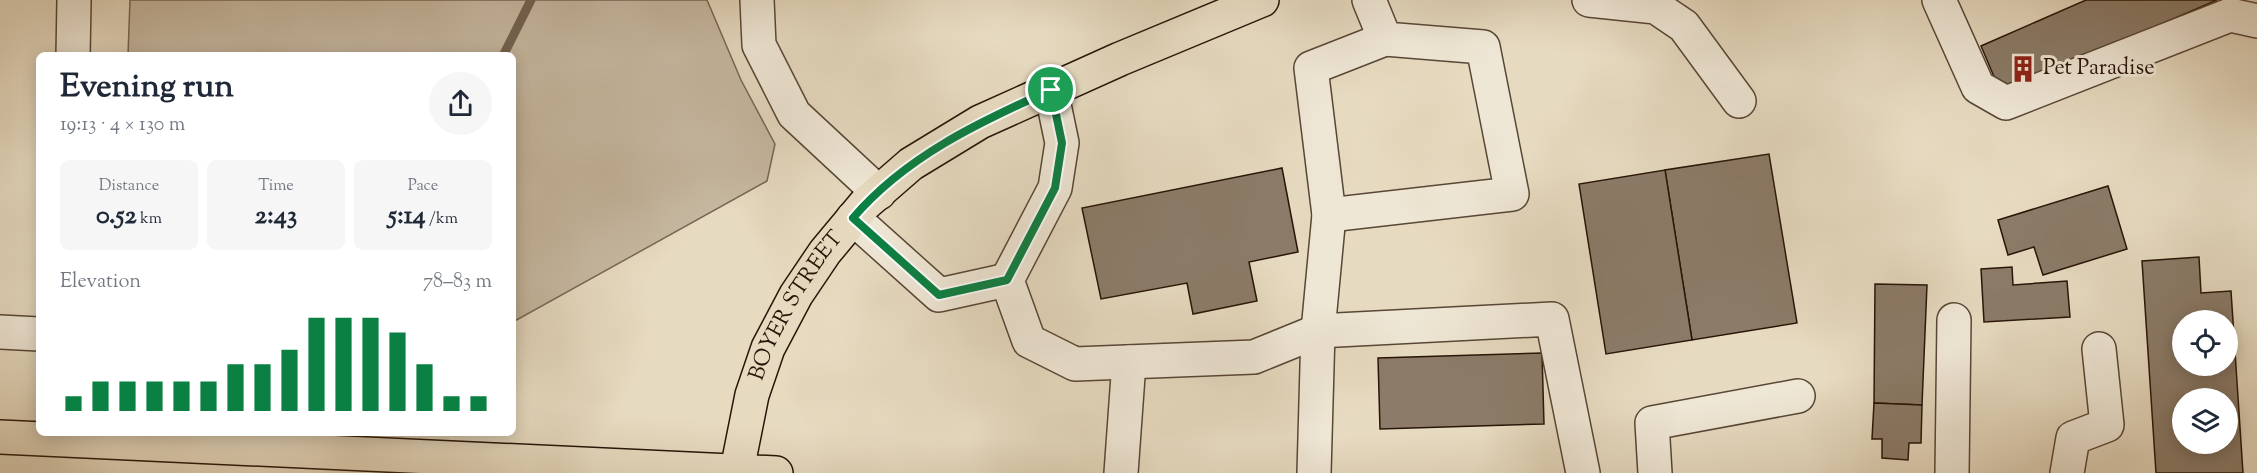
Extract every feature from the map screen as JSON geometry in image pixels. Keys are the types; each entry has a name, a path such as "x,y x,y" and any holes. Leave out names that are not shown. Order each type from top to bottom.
{"main road":[{"name":"BOYER STREET","path":"736,472 753,395 768,348 796,295 825,252 865,204 911,164 980,122 1262,0"},
{"path":"0,437 776,473"}],"lane":[{"path":"73,52 74,0"},
{"path":"757,0 759,45 794,114 879,193"},
{"path":"1369,0 1385,39"},
{"path":"1589,0 1656,7 1684,26 1739,101"},
{"path":"1939,0 1978,87 2006,103 2230,15 2257,21"},
{"path":"1314,473 1318,331 1329,215 1311,68 1385,39 1483,47 1512,194 1329,215"},
{"path":"1051,90 1062,143 1055,188 1007,280 1029,341 1075,364 1254,357 1318,331 1552,319 1583,473"},
{"path":"853,218 939,295 1007,280"},
{"path":"1952,473 1954,320"},
{"path":"0,332 36,334"},
{"path":"2067,473 2073,438 2107,425 2099,349"},
{"path":"1121,473 1129,362"},
{"path":"1655,473 1652,423 1798,396"}],"shaded area":[{"path":"130,0 707,0 741,80 775,144 767,181 516,320 516,52 128,52"}],"building":[{"name":"Pet Paradise","path":"2086,0 2217,0 2001,93 1981,46"},
{"path":"1769,154 1797,323 1692,340 1665,170"},
{"path":"1282,168 1298,252 1249,262 1257,301 1193,314 1187,283 1101,299 1082,208"},
{"path":"1665,170 1692,340 1606,354 1579,184"},
{"path":"2108,186 2127,249 2043,275 2034,247 2008,255 1998,220"},
{"path":"2199,257 2201,293 2231,291 2232,310 2172,310 2172,376 2237,376 2237,388 2172,388 2172,454 2238,454 2238,397 2243,473 2156,473 2142,261"},
{"path":"2012,267 2013,285 2067,281 2070,317 1984,322 1981,269"},
{"path":"1875,284 1927,285 1922,405 1874,403"},
{"path":"1542,353 1544,424 1380,429 1378,358"},
{"path":"1874,403 1922,405 1921,443 1909,443 1908,460 1882,458 1882,439 1872,439"}],"waterway":[{"path":"505,52 531,0"}],"place":[{"name":"Pet Paradise","path":"2023,69"}],"route":[{"path":"1051,90 1062,143 1055,188 1007,280 939,295 853,218 865,204 911,164 980,122 1051,90"}]}
